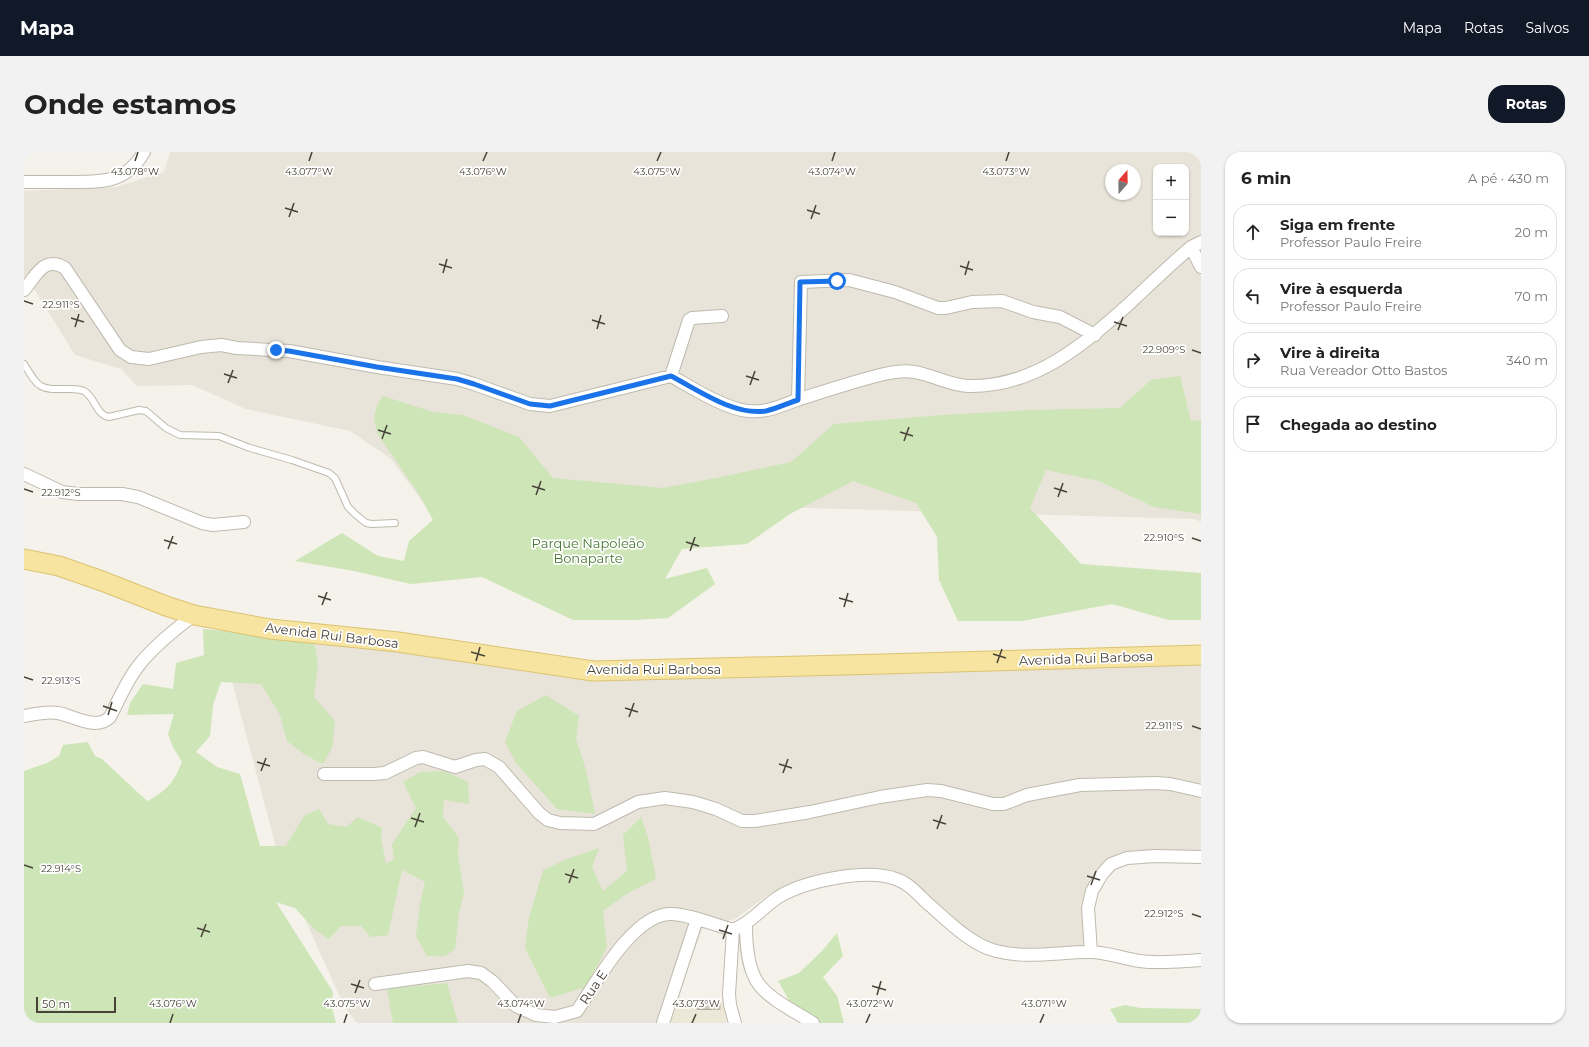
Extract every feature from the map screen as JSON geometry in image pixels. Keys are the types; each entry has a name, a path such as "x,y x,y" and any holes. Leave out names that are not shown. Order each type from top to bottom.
{"main road":[{"name":"Avenida Rui Barbosa","path":"24,550 62,558 193,605 222,611 322,625 470,640 578,659 950,653 1144,644 1201,645"},
{"name":"Avenida Rui Barbosa","path":"24,559 59,566 102,580 166,606 194,615 270,629 398,642 592,671 1201,655"}],"street":[{"path":"24,182 102,182 130,170 140,160 144,152"},
{"path":"24,290 42,268 49,264 58,264 62,266 65,268 120,350 131,358 149,359 201,347 221,345 236,348 289,351 377,367 457,379 530,404 550,406 671,376 726,405 746,411 766,411 884,374 901,371 922,373 954,384 969,386 1001,383 1029,375 1067,356 1095,335 1196,244 1201,267"},
{"path":"798,400 800,282 849,280 895,292 938,308 946,308 972,302 1002,301 1037,313 1060,317 1095,335"},
{"path":"671,376 689,320 692,318 722,316"},
{"path":"24,474 62,492 78,494 122,494 138,497 202,523 213,524 244,522"},
{"path":"24,716 58,713 77,719 100,723 106,722 129,679 139,665 173,632 194,615"},
{"path":"324,774 384,773 416,758 423,757 456,767 476,760 485,759 499,767 548,820 560,823 594,824 638,802 665,798 693,802 716,809 742,821 755,821 927,790 941,791 993,804 1004,804 1027,795 1080,785 1155,783 1170,784 1201,791"},
{"path":"1091,952 1088,908 1092,891 1102,874 1111,864 1127,858 1156,856 1201,857"},
{"path":"735,1023 730,1005 729,994 733,930 746,925 777,898 798,888 826,880 874,874 889,877 902,882 956,928 974,941 995,951 1028,956 1091,952 1141,962 1201,960"},
{"name":"Rua E","path":"375,984 468,971 481,973 492,981 516,1006 536,1015 555,1017 577,1011 618,949 650,920 668,914 686,915 733,930"},
{"path":"664,1023 697,919"},
{"path":"746,925 746,951 756,980 768,994 813,1023"}],"lane":[{"path":"24,364 39,386 46,389 78,389 84,391 89,395 105,416 109,417 139,410 146,410 166,428 180,435 219,436 250,448 292,460 329,473 335,478 348,506 355,514 366,522 372,524 395,523"}],"shaded area":[{"path":"170,152 1201,152 1201,522 1195,519 668,504 448,510 425,505 390,458 350,431 246,409 192,385 137,386 121,369 75,355 31,284 28,297 24,297 24,191 116,187 164,172"},
{"path":"227,626 504,664 1201,655 1201,852 1115,863 1090,900 1089,954 995,952 897,881 824,876 768,895 735,919 702,929 668,1023 357,1023 344,1006 281,866 229,670"},
{"path":"674,998 722,1002 727,1023 665,1023"}],"green space":[{"name":"Parque Napoleão Bonaparte","path":"1180,376 1191,421 1201,420 1201,514 1154,507 1099,481 1046,470 1030,508 1081,564 1201,573 1201,620 1169,620 1112,604 1022,621 958,621 939,580 937,537 916,503 853,481 790,514 747,544 682,549 665,579 707,568 715,584 668,618 635,620 573,620 482,577 411,584 354,571 295,561 342,533 378,556 404,561 409,541 433,520 420,496 377,433 374,418 377,405 383,396 433,412 463,415 519,437 553,478 663,488 791,462 834,424 942,415 1030,410 1120,408 1151,380"},
{"path":"203,629 244,633 276,640 314,640 318,665 314,697 335,721 332,748 323,764 305,755 287,741 280,715 261,684 221,682 213,705 210,736 196,752 217,767 240,774 260,846 286,846 304,816 319,809 328,824 346,827 358,817 382,828 381,839 386,864 394,859 392,844 416,808 403,782 420,772 444,771 468,782 469,804 444,800 443,817 459,838 458,855 464,893 459,913 455,949 445,956 427,956 416,936 420,904 425,882 402,870 388,935 371,937 361,926 341,926 329,939 315,930 295,908 276,902 333,992 332,1008 336,1023 24,1023 24,771 47,763 59,756 63,745 88,742 95,756 102,759 147,801 160,794 173,780 182,762 173,747 168,734 174,714 127,715 130,703 143,684 173,689 176,663 204,655"},
{"path":"546,695 579,716 576,739 586,770 595,814 557,809 516,763 505,742 517,711"},
{"path":"641,817 648,837 656,879 628,893 603,911 607,947 586,987 550,998 525,948 529,918 543,870 567,859 599,848 592,867 603,891 627,871 623,835"},
{"path":"837,933 843,956 823,977 837,996 844,1023 802,1023 778,981 799,973 822,951"},
{"path":"447,983 458,1023 393,1023 387,989"},
{"path":"1125,1005 1140,1008 1201,1009 1201,1023 1118,1023 1110,1009"}],"building":[{"path":"696,1000 718,1002 717,1009 695,1007"}],"route":[{"path":"276,350 457,379 530,404 550,406 671,376 726,405 746,411 766,411 798,400 800,282 837,281"}]}
